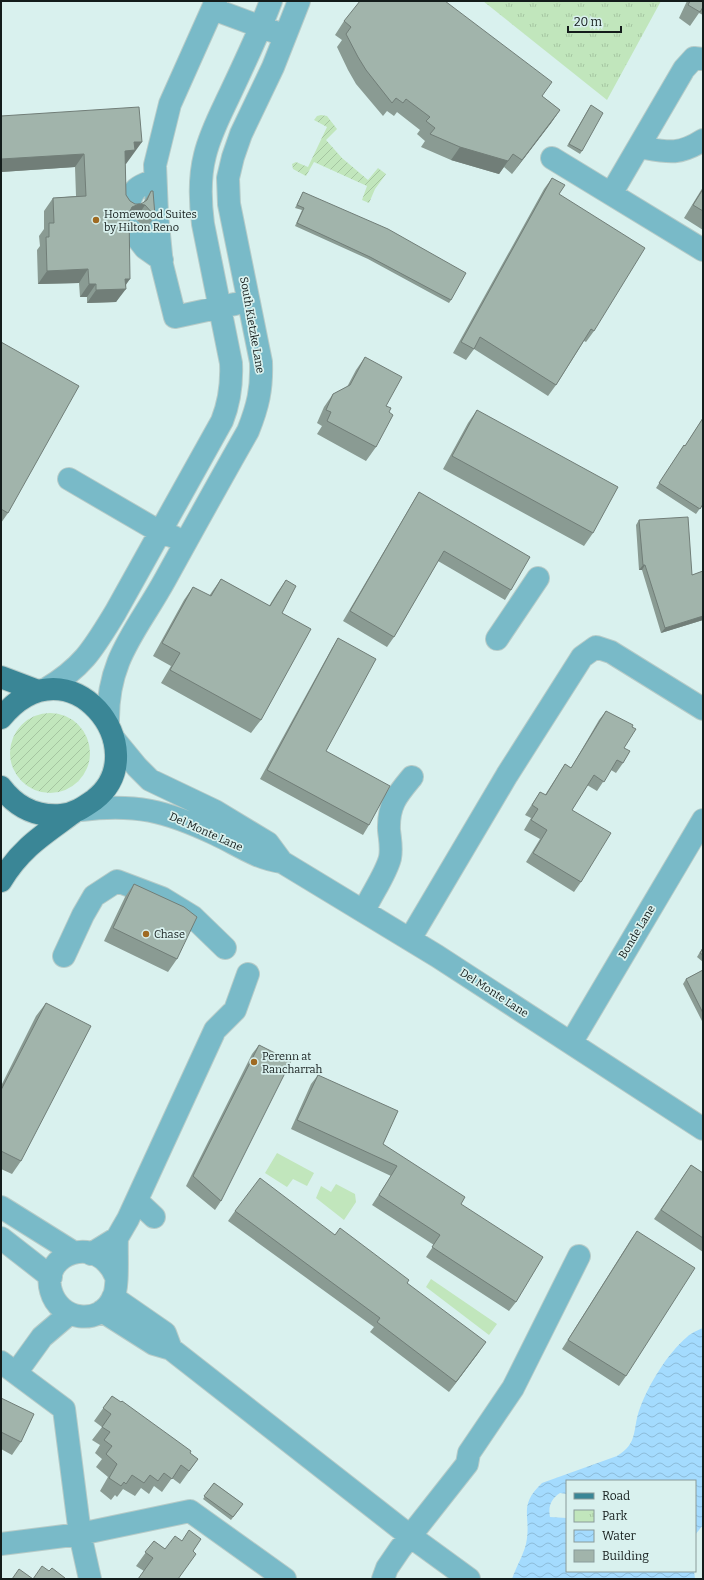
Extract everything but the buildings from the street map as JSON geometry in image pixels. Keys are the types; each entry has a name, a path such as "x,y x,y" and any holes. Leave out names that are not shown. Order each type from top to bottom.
{"main road":[{"path":"1,677 42,690 62,690 79,695 95,706 111,731 115,761 111,778 99,796 30,845 18,856 1,881"},
{"path":"1,718 12,705 42,690"},
{"path":"1,787 9,798 27,810 46,816 64,815 78,810"}],"street":[{"path":"42,690 67,676 84,661 115,613 222,421 230,401 232,383 231,363 201,211 200,181 205,155 216,124 271,1"},
{"name":"South Kietzke Lane","path":"111,731 108,702 110,685 125,644 148,610 187,541 248,431 257,409 262,385 261,362 229,204 228,178 241,134 273,67 299,1"},
{"path":"248,302 174,317 162,260 155,165 170,104 215,5 285,36"},
{"path":"611,194 689,61 694,58 703,59"},
{"path":"639,147 677,152 689,149 703,140"},
{"path":"552,158 703,250"},
{"path":"129,205 132,193 139,187 155,180"},
{"path":"131,230 145,248 162,260"},
{"path":"69,479 160,532 187,541"},
{"path":"497,639 538,578"},
{"path":"410,939 507,775 582,657 588,652 596,647 611,652 703,709"},
{"name":"Del Monte Lane","path":"111,731 137,767 150,780 210,808 268,843 282,862"},
{"path":"364,911 389,860 392,848 389,829 390,810 395,798 412,778"},
{"name":"Del Monte Lane","path":"78,810 124,807 155,811 194,825 258,856 282,862 410,939 703,1128"},
{"name":"Bonde Lane","path":"572,1043 703,820"},
{"path":"64,956 83,915 94,896 117,881 162,898 193,917 225,948"},
{"path":"117,1238 82,1253 63,1258 55,1266 51,1277 50,1288 54,1299 61,1308 70,1314 80,1317 90,1316 110,1295 117,1238 137,1201 215,1030 235,1010 248,974"},
{"path":"137,1201 154,1216"},
{"path":"1,1207 82,1253 105,1259 112,1267 110,1295"},
{"path":"1,1238 51,1277"},
{"path":"383,1579 387,1568 410,1536 467,1464 469,1453 513,1388 579,1256"},
{"path":"110,1295 165,1333 171,1349 410,1536 468,1579"},
{"path":"42,1337 54,1299"},
{"path":"70,1314 8,1368 64,1409 80,1534 90,1579"},
{"path":"1,1544 80,1534 190,1511 285,1579"}],"green space":[{"path":"483,1 661,1 607,100"},
{"path":"317,116 327,116 337,129 326,140 342,158 368,180 378,168 386,174 375,189 369,203 362,200 367,186 314,162 306,176 293,169 292,164 296,162 308,167 327,127 314,120"},
{"path":"42,713 58,713 79,724 90,745 90,761 79,782 58,793 42,793 28,787 21,782 16,775 10,761 10,745 16,731 21,724 28,719"},
{"path":"277,1153 314,1173 307,1186 293,1179 287,1187 265,1173"},
{"path":"336,1184 355,1194 356,1202 344,1220 316,1198 321,1186 331,1192"},
{"path":"431,1279 497,1324 489,1335 426,1287"}],"water":[{"path":"703,1328 703,1525 696,1534 696,1480 566,1480 566,1494 560,1493 557,1495 552,1500 549,1509 550,1517 566,1518 566,1572 694,1572 695,1579 512,1579 526,1544 528,1505 534,1491 542,1483 617,1456 624,1451 632,1441 640,1408 648,1389 659,1370 672,1352 690,1334"}],"place":[{"name":"Homewood Suites by Hilton Reno","path":"96,220"},
{"name":"Chase","path":"146,934"},
{"name":"Perenn at Rancharrah","path":"254,1062"}]}
